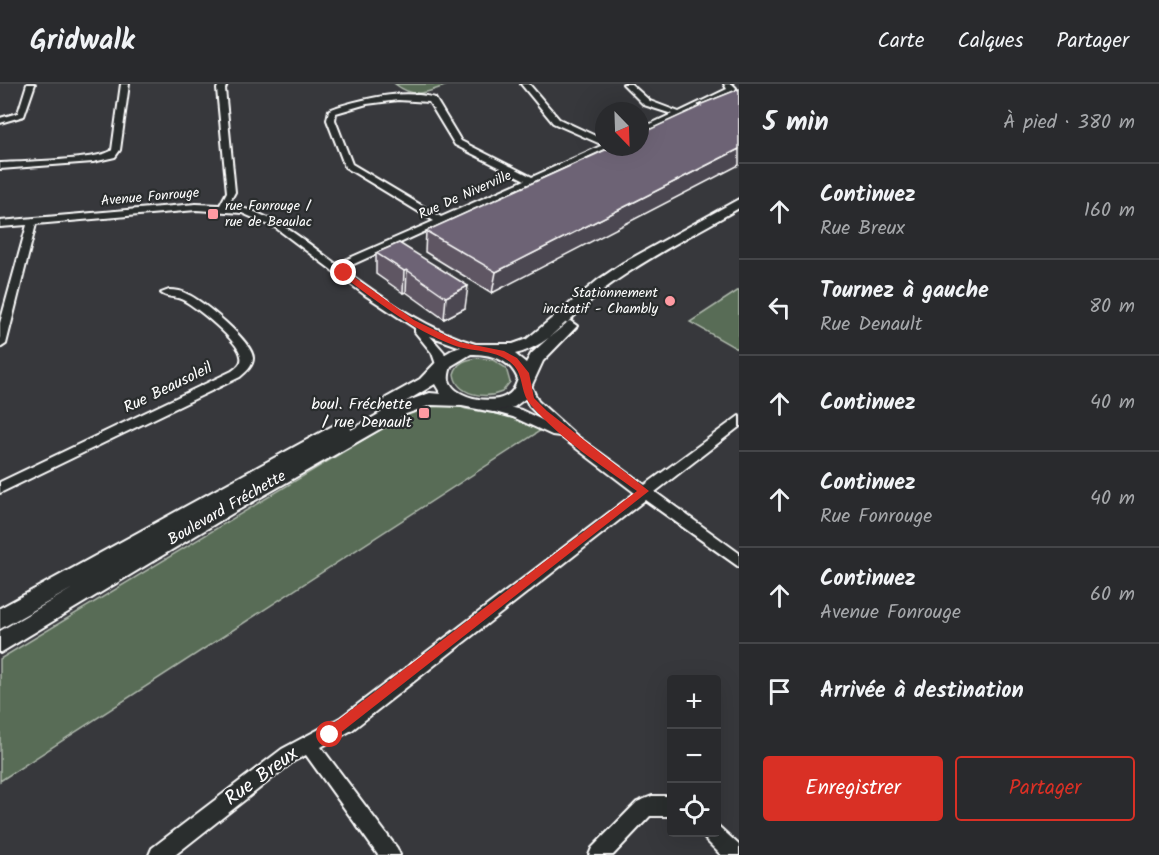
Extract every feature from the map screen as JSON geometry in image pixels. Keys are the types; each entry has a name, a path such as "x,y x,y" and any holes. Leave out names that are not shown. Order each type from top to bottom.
{"main road":[{"path":"739,203 628,266 603,283 532,342 509,350 458,353 442,369 443,385 462,400 486,406 503,404 516,398 533,364 544,350 608,294 631,276 739,213"},
{"path":"485,350 514,360 522,369 526,381"},
{"name":"Boulevard Fréchette","path":"0,620 270,466 419,388 442,369"},
{"name":"Boulevard Fréchette","path":"0,643 226,508 400,410 430,399 462,400"}],"street":[{"path":"0,121 21,114 31,84"},
{"path":"0,166 93,159 112,155 116,150 125,84"},
{"path":"223,84 221,88 231,192 223,207"},
{"path":"525,84 556,122 595,141"},
{"path":"627,84 647,103 678,114"},
{"path":"649,128 730,91 732,88 728,84"},
{"path":"441,221 348,165 330,118 332,112 342,107 411,96 427,97 432,100 458,142 532,180"},
{"name":"Rue De Niverville","path":"336,268 595,149"},
{"name":"Avenue Fonrouge","path":"0,224 183,208 223,207 267,219 411,322"},
{"path":"0,344 32,222"},
{"name":"Rue Beausoleil","path":"0,488 236,374 244,367 247,357 245,350 217,323 189,299 166,293"},
{"path":"0,300 12,299"},
{"path":"411,322 448,341 485,350"},
{"path":"411,322 434,346 442,369"},
{"path":"526,381 533,403 572,439 739,561"},
{"path":"486,406 517,413 572,439"},
{"name":"Rue Breux","path":"159,855 288,755 346,724 644,491 739,420"},
{"path":"310,744 316,756 390,855"},
{"path":"599,855 644,809 652,806 667,806"},
{"path":"717,837 735,855"}],"green space":[{"path":"395,84 450,84 428,92 416,93 402,89"},
{"path":"739,290 739,350 690,322"},
{"path":"478,358 493,360 506,368 510,382 502,392 488,395 473,394 466,391 456,381 454,374 457,367 466,360"},
{"path":"448,402 466,409 504,415 543,429 0,781 0,659 411,411"}],"building":[{"path":"739,89 739,149 496,272 426,231 595,155 649,156 649,130 701,106 699,105"},
{"path":"399,243 468,286 446,297 407,270 404,271 376,253"}],"place":[{"name":"rue Fonrouge / rue de Beaulac","path":"213,214"},
{"name":"Stationnement incitatif - Chambly","path":"670,301"},
{"name":"boul. Fréchette / rue Denault","path":"424,413"}],"route":[{"path":"330,735 644,491 572,439 543,414 530,399 524,373 514,360 501,353 448,341 411,322 344,273"}]}
